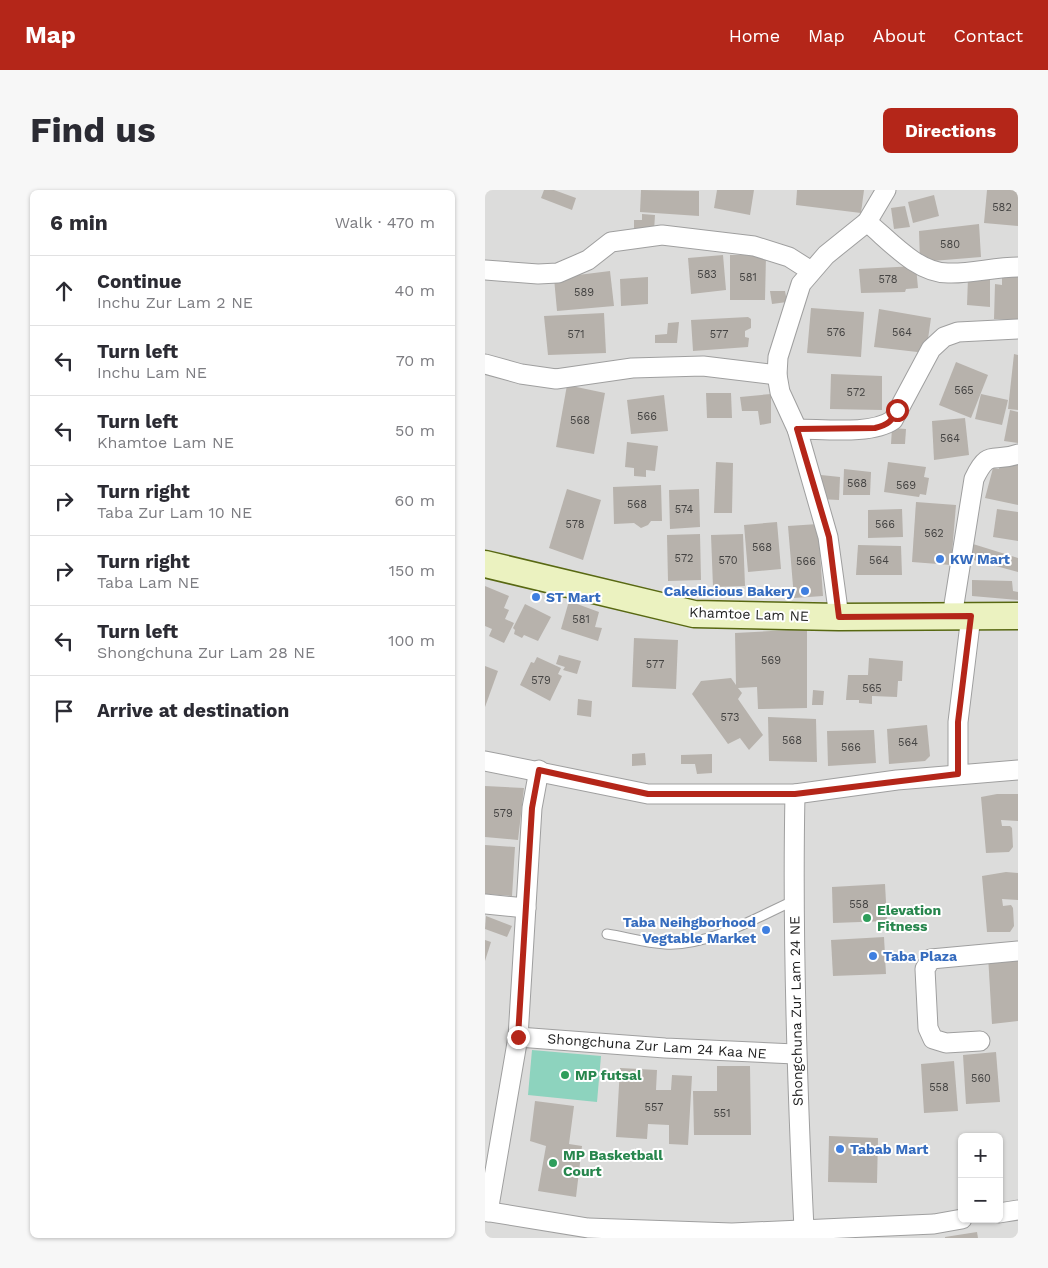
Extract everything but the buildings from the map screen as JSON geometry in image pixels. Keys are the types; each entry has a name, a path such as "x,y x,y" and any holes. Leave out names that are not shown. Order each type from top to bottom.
{"main road":[{"name":"Khamtoe Lam NE","path":"485,564 694,614 839,617 1018,616"}],"street":[{"path":"839,617 829,537 797,429 780,392 777,375 778,357 790,313 801,284 826,256 867,222 885,190"},
{"path":"867,222 920,265 932,271 948,273 1018,267"},
{"path":"485,270 538,274 558,273 588,260 611,242 662,235 753,246 789,257 811,271"},
{"path":"797,429 865,429 885,426 893,420 931,349 944,337 958,332 1018,329"},
{"path":"485,364 521,374 557,379 631,368 703,366 777,375"},
{"path":"958,774 961,616 974,479 980,467 988,458 1018,454"},
{"path":"485,761 539,770 648,794 795,794 958,774 1018,770"},
{"path":"539,770 532,808 518,1037 486,1212 588,1233 732,1236 804,1229 934,1224 958,1220"},
{"name":"Shongchuna Zur Lam 24 NE","path":"795,794 793,902 795,1054 804,1229"},
{"path":"485,904 526,908"},
{"path":"980,1041 946,1043 933,1039 928,1028 925,969 931,959 1018,951"},
{"name":"Shongchuna Zur Lam 24 Kaa NE","path":"518,1037 665,1048 795,1054"},
{"path":"1003,1212 1018,1210"}],"lane":[{"path":"607,934 665,944 683,944 719,934 793,902"}],"shaded area":[{"path":"485,190 1018,190 1018,1238 485,1238"}],"green space":[{"name":"MP futsal","path":"532,1050 601,1056 597,1102 528,1095"}],"place":[{"name":"KW Mart","path":"940,559"},
{"name":"Cakelicious Bakery","path":"805,591"},
{"name":"ST Mart","path":"536,597"},
{"name":"Elevation Fitness","path":"867,918"},
{"name":"Taba Neihgborhood Vegtable Market","path":"766,930"},
{"name":"Taba Plaza","path":"873,956"},
{"name":"MP futsal","path":"565,1075"},
{"name":"Tabab Mart","path":"840,1149"},
{"name":"MP Basketball Court","path":"553,1163"}],"route":[{"path":"518,1037 532,808 539,770 540,772 648,794 795,794 958,774 958,722 971,616 839,617 829,537 797,429 875,428 885,426 893,420 897,410"}]}
